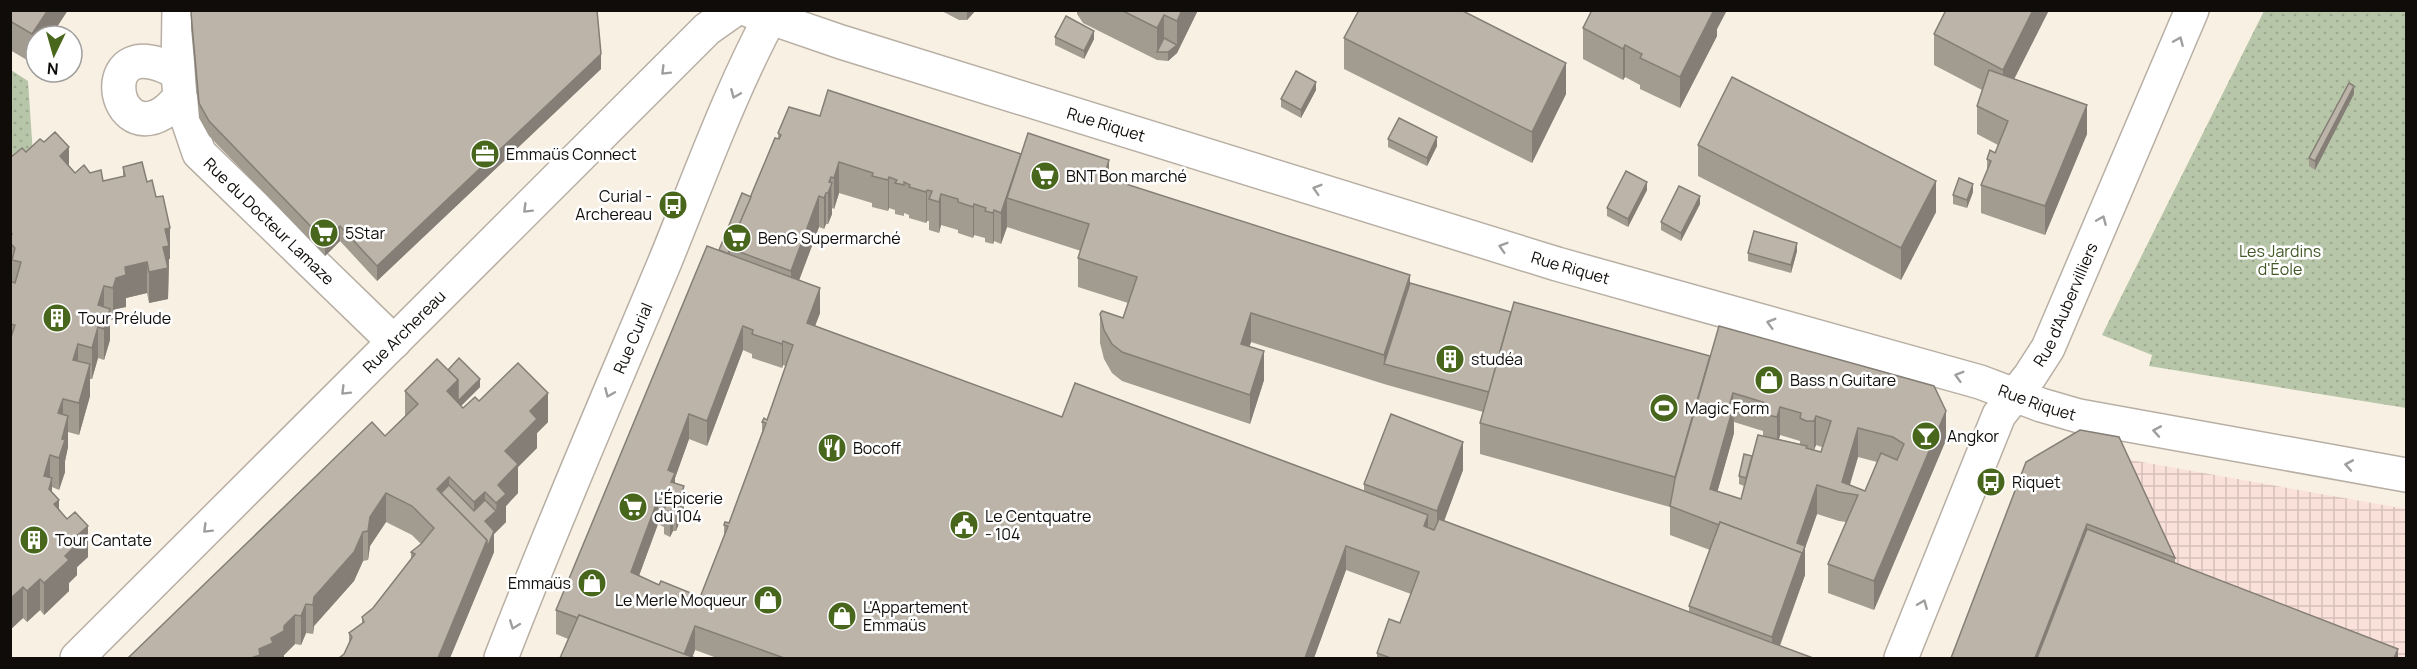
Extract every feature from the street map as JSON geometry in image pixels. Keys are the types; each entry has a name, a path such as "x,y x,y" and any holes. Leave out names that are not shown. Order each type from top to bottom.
{"street":[{"name":"Rue du Docteur Lamaze","path":"179,10 179,85 200,153 394,342"},
{"name":"Rue Archereau","path":"77,658 706,29 734,10"},
{"name":"Rue d'Aubervilliers","path":"1901,658 1999,415 2048,348 2192,10"},
{"name":"Rue Riquet","path":"764,13 1557,264 1980,382 2079,416 2406,475"},
{"name":"Rue Curial","path":"501,658 574,475 754,49 764,13"}],"shaded area":[{"path":"2080,451 2406,509 2406,658 1959,658"}],"green space":[{"name":"Les Jardins d'Éole","path":"2264,11 2406,11 2406,408 2149,366 2152,355 2102,335"},
{"path":"11,70 24,78 24,84 28,84 33,155 11,176"}],"building":[{"path":"10,10 48,10 39,24 24,24 24,29 10,21"},
{"path":"192,10 597,10 601,54 377,266 340,226 325,241 209,121 199,103"},
{"path":"1121,10 1182,10 1177,21 1164,15 1157,28"},
{"path":"1359,10 1461,10 1566,63 1532,132 1344,38"},
{"path":"1592,10 1714,10 1680,77 1640,58 1642,54 1625,45 1623,49 1583,28"},
{"path":"1946,10 2033,10 2003,70 1934,34"},
{"path":"1066,16 1094,31 1084,51 1055,37"},
{"path":"1164,38 1177,45 1168,52 1157,52"},
{"path":"1989,70 2087,105 2045,206 1981,185 1991,161 1987,159 1990,150 1995,153 2008,121 1977,106"},
{"path":"1296,71 1316,82 1301,110 1281,99"},
{"path":"1732,77 1936,181 1901,248 1698,145"},
{"path":"2349,83 2354,86 2315,161 2309,158"},
{"path":"828,90 1021,154 1001,213 994,210 993,213 985,211 986,208 974,204 973,207 941,194 939,202 929,199 932,191 927,190 926,192 909,187 910,185 904,182 904,185 895,183 897,180 889,177 888,180 872,176 873,173 839,162 834,178 831,177 829,182 832,183 828,193 824,198 819,196 791,271 729,248 775,138 779,139 781,135 778,133 789,107 820,116"},
{"path":"1399,118 1437,137 1427,158 1388,139"},
{"name":"Tour Prélude","path":"55,132 69,147 60,156 75,173 84,165 90,173 101,170 103,181 125,176 123,167 142,162 147,182 152,180 156,197 163,196 170,228 165,229 169,246 163,247 168,268 149,272 147,262 125,267 126,275 116,278 113,288 104,286 98,305 110,309 104,329 98,327 92,348 78,344 73,360 90,364 79,403 63,399 58,413 68,416 62,439 65,440 59,458 50,455 44,476 52,478 49,489 59,500 54,504 67,519 75,512 88,526 73,539 77,544 65,556 69,560 44,583 40,579 27,591 23,587 10,599 10,340 15,325 10,324 10,281 15,283 21,262 12,260 15,248 10,243 12,234 10,232 10,158 22,148 26,152 40,139 44,142"},
{"path":"1028,133 1109,160 1104,177 1410,275 1384,355 1251,313 1241,344 1264,351 1250,395 1122,352 1112,344 1104,330 1100,314 1102,311 1123,318 1137,277 1078,258 1089,224 1007,198"},
{"path":"1626,171 1647,182 1628,219 1607,208"},
{"path":"1959,178 1973,184 1967,200 1953,195"},
{"path":"1679,186 1700,196 1681,233 1661,222"},
{"path":"742,193 751,197 729,248 729,254 719,250"},
{"path":"1754,231 1797,243 1791,265 1748,253"},
{"path":"707,246 820,288 807,323 1062,417 1075,383 1428,515 1424,526 1434,530 1439,519 1813,658 1387,658 1377,653 1389,619 1400,623 1419,572 1346,546 1305,658 784,658 695,626 684,655 579,615 578,618 556,610","holes":["743,326 753,330 752,334 782,344 783,341 793,345 767,420 764,418 762,422 766,423 729,523 725,522 724,525 728,526 699,600 689,596 691,593 661,581 659,585 631,572 658,499 667,503 664,510 670,512 673,506 676,507 684,486 671,482 675,473 668,470 689,414 707,421"]},
{"name":"studéa","path":"1410,283 1511,312 1489,392 1384,364"},
{"path":"1514,302 1710,356 1675,477 1480,423"},
{"path":"1719,326 1934,386 1946,411 1874,581 1828,564 1858,495 1817,485 1797,543 1805,546 1802,555 1802,553 1720,522 1719,525 1670,506 1675,479","holes":["1733,393 1766,403 1763,414 1777,417 1780,407 1801,413 1800,418 1806,421 1814,421 1816,416 1831,421 1821,452 1806,448 1807,446 1758,435 1741,499 1710,489 1734,404 1730,403","1858,428 1893,437 1904,444 1897,460 1881,453 1865,491 1842,482"]},
{"path":"459,358 480,379 458,401 458,380 448,370"},
{"path":"437,359 458,380 447,391 463,408 475,397 479,401 518,363 548,393 530,411 537,419 505,451 518,464 498,485 506,494 496,503 485,492 474,502 449,477 437,489 487,540 438,658 339,658 344,654 352,637 349,633 364,622 362,617 373,608 415,554 411,552 434,528 412,506 386,493 370,517 368,531 363,532 354,552 314,597 313,605 306,604 301,616 295,615 284,626 284,631 271,638 273,643 259,649 260,655 251,658 128,658 372,422 385,436 418,404 405,391"},
{"path":"1391,414 1463,442 1437,511 1364,484"},
{"path":"2080,430 2119,437 2175,558 2087,524 2035,658 1951,658 2026,462"},
{"path":"1744,454 1752,456 1746,478 1739,476"},
{"path":"449,485 474,511 485,500 496,511 485,521 494,531 487,548 487,540 441,493"},
{"path":"1720,522 1802,553 1772,637 1689,606"},
{"path":"2087,529 2398,649 2394,658 2037,658"},
{"path":"579,615 695,658 560,658"}],"place":[{"name":"Emmaüs Connect","path":"485,154"},
{"name":"BNT Bon marché","path":"1045,176"},
{"name":"Curial - Archereau","path":"673,205"},
{"name":"5Star","path":"324,233"},
{"name":"BenG Supermarché","path":"737,238"},
{"name":"Tour Prélude","path":"57,318"},
{"name":"studéa","path":"1450,359"},
{"name":"Bass n Guitare","path":"1769,380"},
{"name":"Magic Form","path":"1664,408"},
{"name":"Angkor","path":"1926,436"},
{"name":"Bocoff","path":"832,448"},
{"name":"Riquet","path":"1991,482"},
{"name":"L'Épicerie du 104","path":"633,507"},
{"name":"Le Centquatre - 104","path":"964,525"},
{"name":"Tour Cantate","path":"34,540"},
{"name":"Emmaüs","path":"592,583"},
{"name":"Le Merle Moqueur","path":"768,600"},
{"name":"L'Appartement Emmaüs","path":"842,616"}]}
